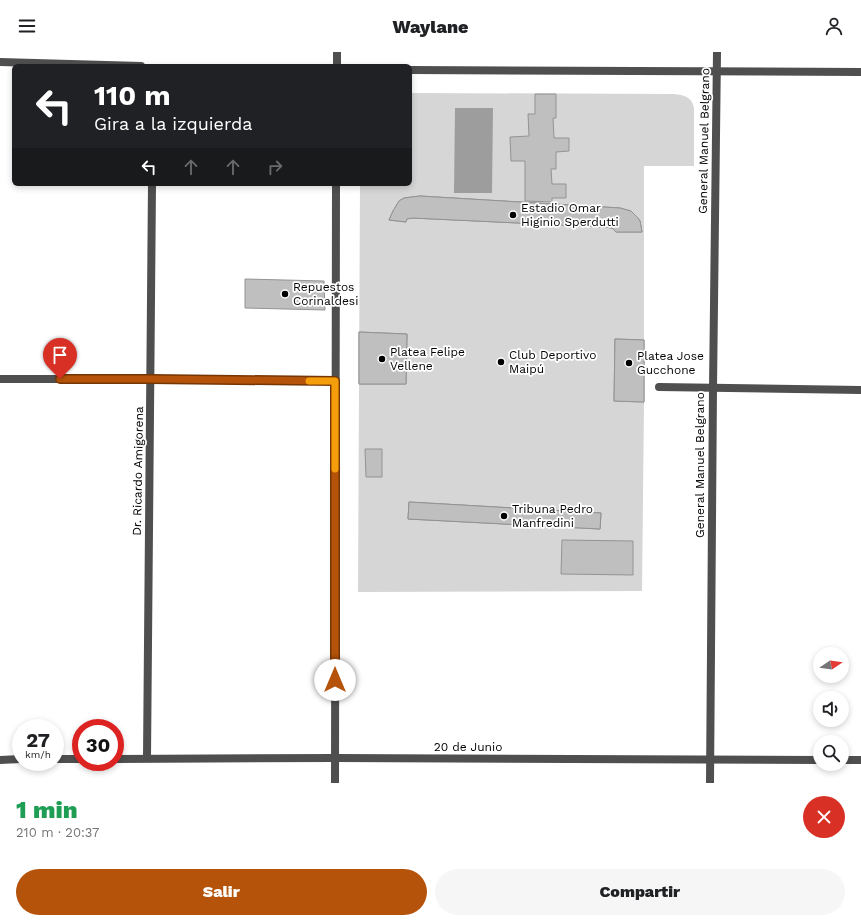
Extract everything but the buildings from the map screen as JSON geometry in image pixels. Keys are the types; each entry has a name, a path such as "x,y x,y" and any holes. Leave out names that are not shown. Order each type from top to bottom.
{"street":[{"path":"337,52 337,64"},
{"name":"General Manuel Belgrano","path":"710,783 717,52"},
{"path":"0,62 70,64"},
{"path":"412,70 861,72"},
{"name":"Dr. Ricardo Amigorena","path":"147,758 152,186"},
{"path":"335,783 336,186"},
{"path":"0,379 335,381"},
{"path":"659,387 861,390"},
{"path":"0,760 12,759"},
{"name":"20 de Junio","path":"124,759 813,760"},
{"path":"849,760 861,760"}],"shaded area":[{"name":"Club Deportivo Maipú","path":"412,93 674,94 687,97 693,104 694,108 694,166 644,166 642,591 358,592 360,186 412,186"},
{"path":"455,108 493,108 492,193 454,193"}],"slow traffic":[{"path":"309,381 335,381 335,469"}],"place":[{"name":"Estadio Omar Higinio Sperdutti","path":"513,215"},
{"name":"Repuestos Corinaldesi","path":"285,294"},
{"name":"Platea Felipe Vellene","path":"382,359"},
{"name":"Club Deportivo Maipú","path":"501,362"},
{"name":"Platea Jose Gucchone","path":"629,363"},
{"name":"Tribuna Pedro Manfredini","path":"504,516"}],"route":[{"path":"60,379 335,381 335,680"}]}
